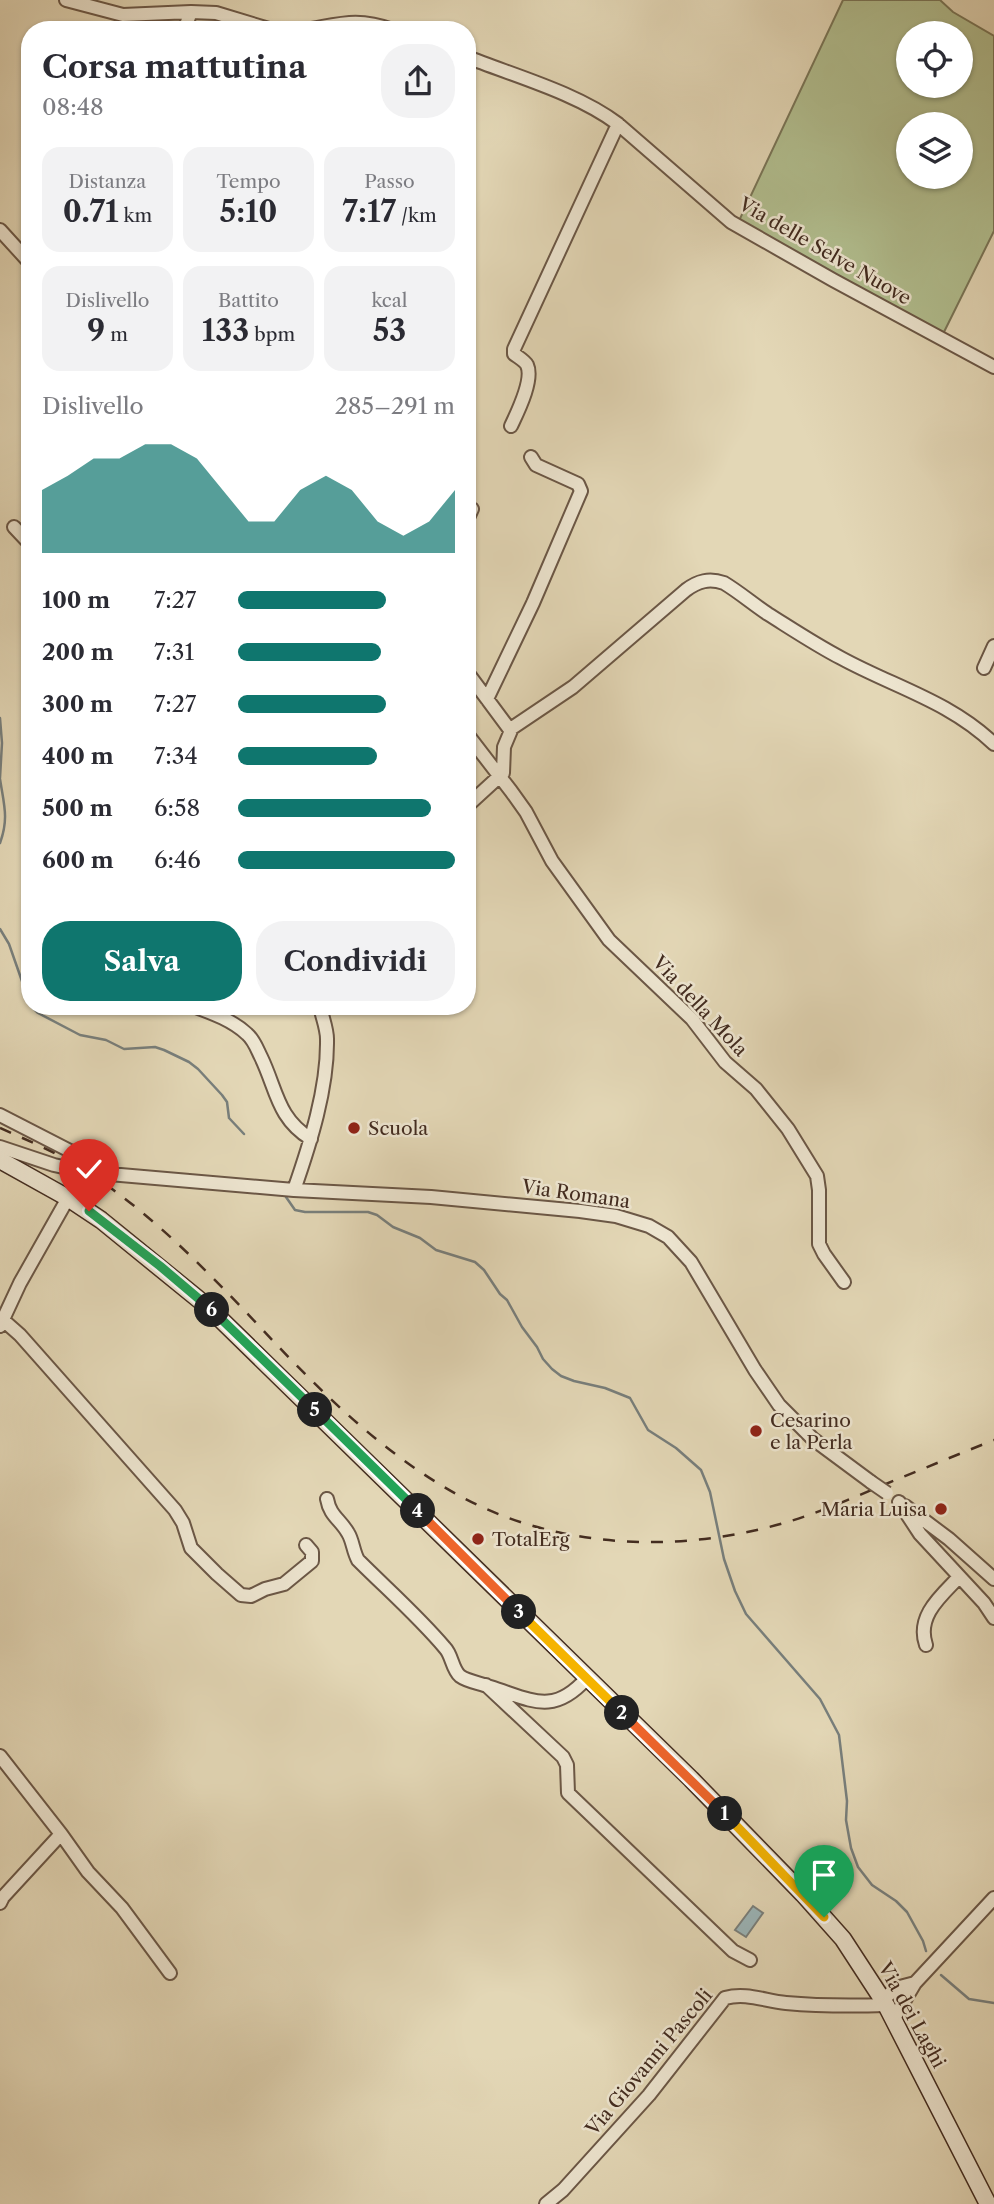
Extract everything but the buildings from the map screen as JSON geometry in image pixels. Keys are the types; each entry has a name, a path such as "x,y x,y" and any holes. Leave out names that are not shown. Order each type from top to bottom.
{"main road":[{"name":"Via dei Laghi","path":"0,1160 68,1198 114,1230 214,1312 691,1779 809,1900 843,1940 890,2008 988,2204"}],"street":[{"path":"66,0 123,15 191,12 223,14 244,21"},
{"path":"188,21 191,12"},
{"name":"Via delle Selve Nuove","path":"476,61 583,103 618,124 731,222 994,367"},
{"path":"510,426 523,398 528,370 526,364 514,354 514,349 618,124"},
{"path":"0,230 21,252"},
{"path":"487,699 533,603 581,491 578,484 536,465 531,457"},
{"path":"14,527 21,534"},
{"path":"476,798 504,770 504,747 510,730 573,687 690,587 710,580 729,586 765,612 842,659 929,699 961,717 994,744"},
{"path":"984,668 994,646"},
{"path":"476,684 510,730"},
{"name":"Via della Mola","path":"476,745 526,812 552,861 601,929 622,953 692,1019 725,1062 756,1088 788,1129 817,1176 819,1244 844,1282"},
{"path":"215,1015 249,1036 268,1071 285,1115 296,1129 311,1139"},
{"path":"294,1190 311,1139 323,1079 328,1041 322,1015"},
{"path":"0,1115 115,1173"},
{"name":"Via Romana","path":"0,1147 67,1168 294,1190 431,1197 595,1212 655,1229 676,1245 694,1266 755,1370 779,1405 813,1439 948,1539 994,1580"},
{"path":"68,1198 20,1283 2,1323 20,1335 175,1510 183,1523 191,1548 230,1587 241,1595 251,1596 284,1584 312,1561 312,1552 306,1545"},
{"path":"327,1499 329,1510 349,1534 353,1552 358,1560 448,1650 460,1676 525,1698 546,1702 565,1698 587,1678"},
{"path":"899,1502 920,1534 994,1618"},
{"path":"926,1645 923,1636 927,1614 959,1577"},
{"path":"486,1685 563,1757 568,1793 733,1951 750,1960"},
{"path":"0,1756 170,1972"},
{"path":"0,1903 61,1835"},
{"path":"890,2008 994,1898"},
{"path":"874,1986 896,1989 915,1983"},
{"path":"890,2008 896,1989"},
{"name":"Via Giovanni Pascoli","path":"546,2204 563,2190 649,2095 725,1998 738,1995 808,2005 890,2008"}],"green space":[{"path":"843,0 940,0 968,21 896,21 896,98 973,98 973,24 994,36 994,231 941,338 737,225"}],"water":[{"path":"753,1906 763,1913 746,1937 735,1930"}],"waterway":[{"path":"0,718 0,778"},
{"path":"0,779 5,819 0,843"},
{"path":"0,929 9,944 21,978"},
{"path":"42,1015 80,1035 106,1040 124,1049 155,1047 189,1062 222,1095 227,1102 229,1118 244,1134"},
{"path":"286,1197 295,1210 305,1212 368,1212 377,1215 393,1227 420,1238 436,1250 475,1262 507,1300 522,1327 552,1369 574,1381 605,1388 630,1398 648,1430 676,1448 701,1470 710,1492 724,1559 746,1614 820,1699 839,1735 847,1801 846,1820 858,1867 872,1885 907,1912 926,1951"},
{"path":"941,1975 969,1999 994,2003"}],"railway":[{"path":"0,1128 73,1163 155,1223 205,1270 339,1407 384,1446 458,1495 535,1527 618,1541 660,1542 743,1533 819,1511 994,1440"}],"place":[{"name":"Scuola","path":"354,1128"},
{"name":"Cesarino e la Perla","path":"756,1431"},
{"name":"Maria Luisa","path":"941,1509"},
{"name":"TotalErg","path":"478,1539"}],"route":[{"path":"89,1211 160,1266 230,1327 691,1779 824,1917"}]}
